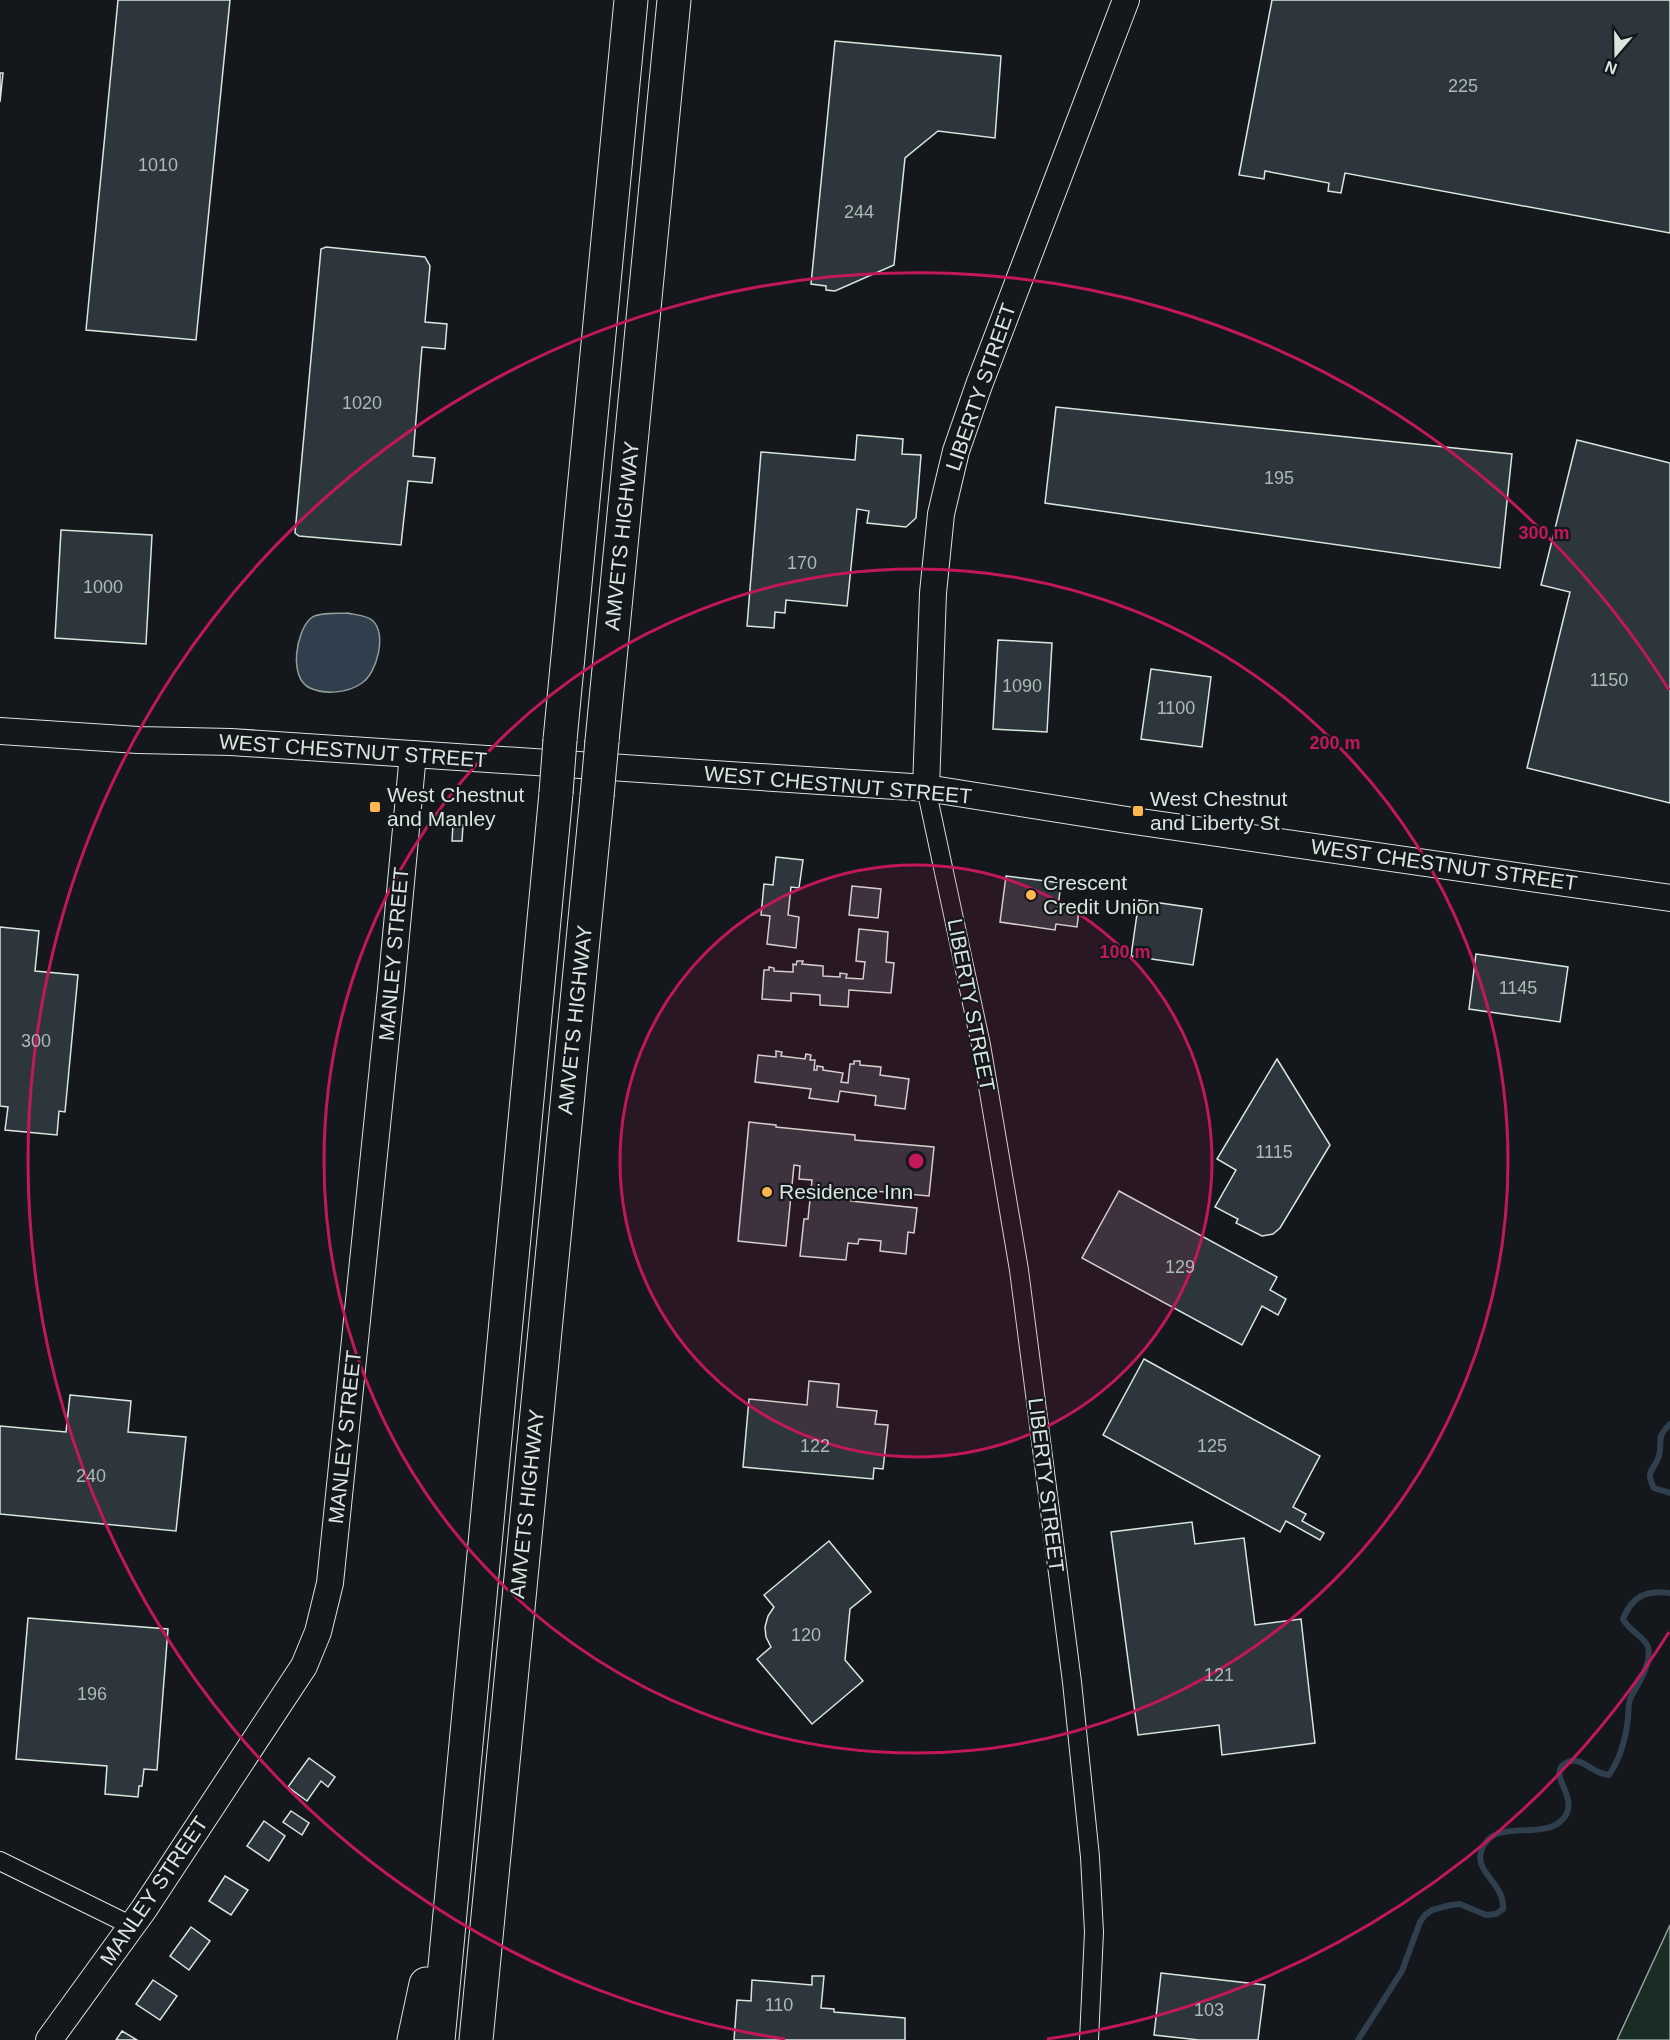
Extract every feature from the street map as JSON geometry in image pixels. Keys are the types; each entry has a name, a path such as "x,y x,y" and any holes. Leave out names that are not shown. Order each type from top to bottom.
{"highway":[{"name":"AMVETS HIGHWAY","path":"438,2040 632,0"},
{"name":"AMVETS HIGHWAY","path":"476,2040 674,0"},
{"path":"414,2040 461,1811"},
{"path":"490,2040 495,1845"}],"main road":[{"name":"LIBERTY STREET","path":"926,788 933,593 941,514 956,451 1126,0"},
{"name":"WEST CHESTNUT STREET","path":"0,731 138,740 231,742 926,788 1126,820 1670,898"},
{"name":"MANLEY STREET","path":"49,2040 132,1926 304,1666 325,1610 330,1583 359,1310 412,754"}],"street":[{"name":"LIBERTY STREET","path":"926,788 981,1045 1019,1270 1070,1670 1090,1857 1094,1932 1089,2040"},
{"path":"0,1861 132,1926"}],"green space":[{"path":"1670,1925 1670,2040 1617,2040"}],"water":[{"path":"347,613 368,618 377,627 380,644 372,671 362,683 343,691 329,692 310,688 303,683 297,665 301,633 314,616"}],"building":[{"path":"118,0 230,0 196,340 86,330"},
{"path":"1272,0 1670,0 1670,233 1345,173 1341,193 1328,191 1329,183 1265,171 1264,179 1239,175"},
{"path":"835,41 1001,56 995,138 938,131 905,158 894,265 835,291 826,290 826,286 811,284"},
{"path":"0,73 3,73 0,102"},
{"path":"326,247 425,257 430,266 425,322 447,324 445,349 422,347 413,456 435,458 432,483 408,481 401,545 299,536 295,533 321,249"},
{"path":"1056,407 1512,454 1500,568 1045,503"},
{"path":"857,435 903,439 902,454 921,455 916,518 906,527 867,523 869,511 857,509 847,606 786,600 785,613 775,612 774,628 747,626 761,452 855,460"},
{"path":"1577,440 1670,463 1670,803 1527,768 1570,592 1541,585"},
{"path":"61,530 152,535 146,644 55,638"},
{"path":"998,640 1052,643 1047,732 993,729"},
{"path":"1151,669 1211,677 1202,747 1141,739"},
{"path":"453,824 463,825 462,841 452,841"},
{"path":"776,857 803,860 799,888 791,887 788,915 799,917 796,948 767,944 770,916 761,915 764,884 773,885"},
{"name":"Crescent Credit Union","path":"1006,876 1061,883 1058,907 1079,910 1077,927 1056,924 1055,930 1000,922"},
{"path":"852,886 881,889 878,918 849,915"},
{"path":"1139,900 1202,909 1193,965 1131,956"},
{"path":"0,927 39,931 35,971 78,975 65,1112 59,1111 57,1135 5,1130 8,1107 0,1106"},
{"path":"859,929 888,932 886,962 894,963 891,993 849,990 848,1007 820,1005 820,995 791,993 791,1001 762,999 764,970 769,970 769,967 774,968 774,971 793,972 793,964 796,965 797,961 803,961 802,964 823,966 823,976 840,977 840,973 847,974 846,978 863,979 865,962 856,961"},
{"path":"1476,954 1568,967 1560,1022 1469,1009"},
{"path":"776,1051 782,1052 781,1056 805,1059 806,1054 811,1055 810,1060 815,1060 814,1070 817,1070 817,1066 823,1067 823,1070 843,1073 841,1082 848,1083 850,1064 854,1064 854,1061 860,1061 860,1065 881,1067 880,1075 909,1079 905,1109 875,1105 876,1096 840,1091 838,1102 809,1098 811,1089 755,1082 758,1055 776,1057"},
{"path":"1277,1059 1330,1145 1280,1228 1273,1234 1262,1236 1236,1223 1238,1219 1215,1207 1236,1170 1217,1159"},
{"name":"Residence Inn","path":"749,1122 855,1135 855,1140 934,1147 929,1196 852,1189 851,1201 917,1208 914,1233 908,1232 906,1254 880,1251 881,1241 859,1239 858,1244 848,1243 846,1260 800,1256 804,1219 808,1219 812,1180 799,1179 800,1166 794,1165 786,1246 738,1241"},
{"path":"1119,1191 1277,1277 1270,1290 1286,1299 1278,1315 1262,1306 1242,1345 1082,1258"},
{"path":"1144,1359 1320,1456 1293,1507 1306,1514 1302,1521 1324,1533 1320,1540 1286,1521 1280,1532 1103,1435"},
{"path":"809,1381 839,1384 837,1407 877,1411 875,1424 888,1425 883,1469 874,1468 873,1479 743,1467 749,1399 807,1405"},
{"path":"70,1395 131,1401 128,1432 186,1437 176,1531 0,1514 0,1426 66,1432"},
{"path":"1192,1522 1195,1544 1244,1538 1255,1625 1301,1619 1315,1743 1222,1755 1219,1725 1138,1735 1111,1532"},
{"path":"829,1541 871,1592 850,1609 845,1660 863,1681 812,1724 757,1659 771,1647 766,1637 765,1627 774,1607 764,1595"},
{"path":"28,1618 168,1629 157,1770 144,1769 138,1797 105,1794 107,1766 16,1759"},
{"path":"309,1758 335,1777 328,1787 321,1781 307,1801 288,1787"},
{"path":"291,1811 309,1823 302,1835 283,1822"},
{"path":"264,1821 285,1836 269,1861 247,1846"},
{"path":"225,1876 248,1890 231,1915 209,1901"},
{"path":"191,1927 210,1941 189,1970 170,1956"},
{"path":"1161,1973 1265,1985 1258,2040 1199,2040 1154,2035"},
{"path":"812,1976 824,1976 821,2008 834,2009 834,2012 905,2018 905,2040 734,2040 737,2000 751,2001 752,1980 812,1985"},
{"path":"153,1980 177,1996 160,2020 136,2004"},
{"path":"122,2031 137,2040 116,2040"}],"waterway":[{"path":"1670,1424 1661,1436 1659,1456 1650,1474 1654,1488 1670,1493"},
{"path":"1358,2040 1402,1971 1420,1922 1425,1915 1432,1910 1460,1904 1486,1915 1496,1914 1503,1909 1500,1892 1486,1873 1480,1859 1486,1841 1505,1832 1552,1827 1561,1821 1567,1813 1569,1804 1559,1773 1561,1767 1568,1762 1578,1761 1597,1772 1609,1775 1622,1748 1629,1701 1644,1672 1649,1653 1646,1643 1623,1619 1631,1605 1641,1596 1661,1592 1670,1593"}],"place":[{"name":"West Chestnut and Manley","path":"375,807"},
{"name":"West Chestnut and Liberty St","path":"1138,811"},
{"name":"Crescent Credit Union","path":"1031,895"},
{"name":"Residence Inn","path":"767,1192"}]}
